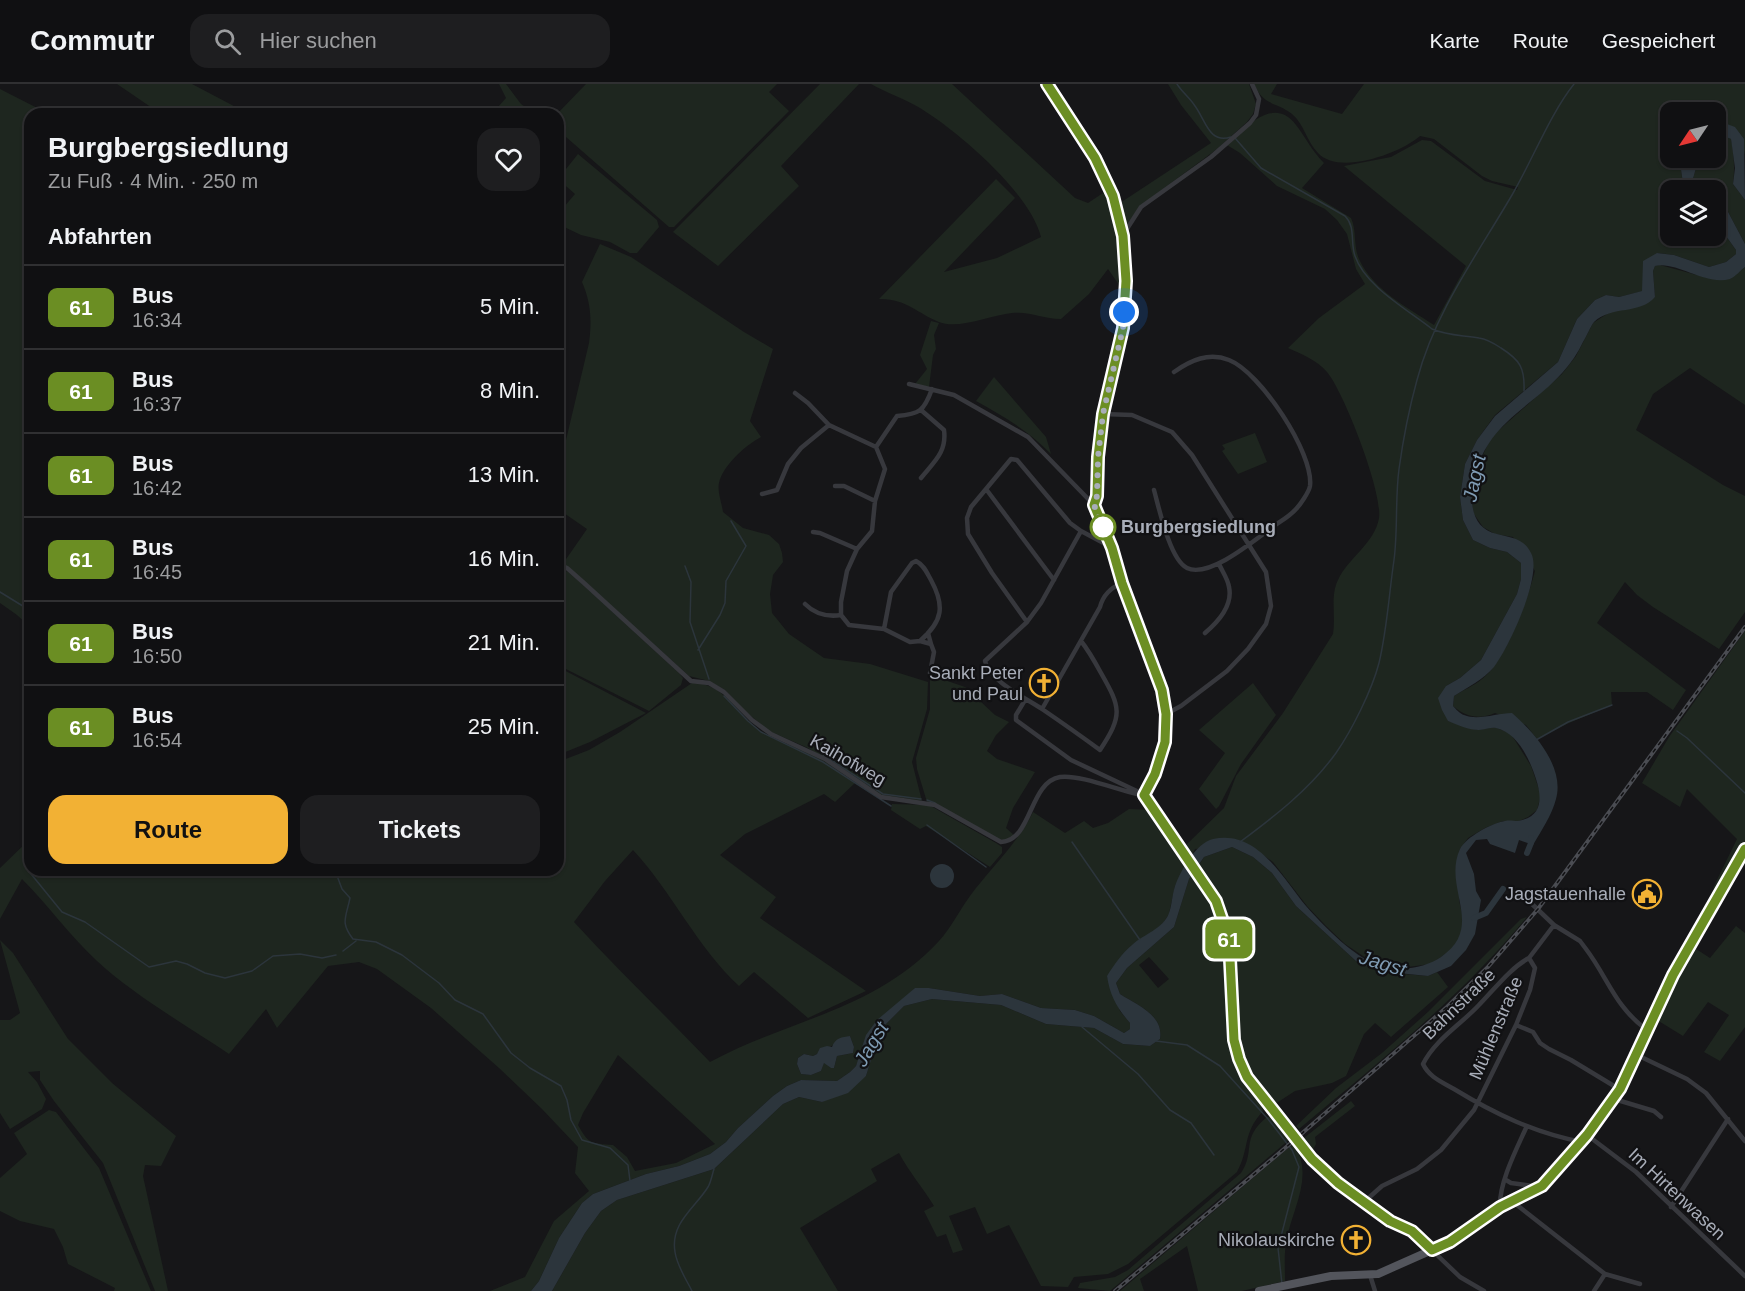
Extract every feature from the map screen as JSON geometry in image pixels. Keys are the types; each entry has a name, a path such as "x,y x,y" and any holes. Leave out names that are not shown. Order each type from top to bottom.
{"main road":[{"path":"1261,1291 1331,1276 1370,1275 1450,1242 1500,1207 1536,1191 1554,1175 1582,1142 1620,1089 1673,975 1745,849"}],"street":[{"path":"1047,84 1095,158 1113,196 1123,236 1126,281 1123,328 1103,414 1098,457 1097,496 1094,505"},
{"path":"1123,236 1141,207 1223,148 1256,115 1259,99 1252,84"},
{"path":"1154,490 1167,535 1181,564 1194,570 1219,564 1250,543 1296,509 1310,487 1307,460 1284,417 1264,389 1231,360 1203,357 1185,364 1174,372"},
{"path":"909,384 954,395 1028,437 1094,505 1112,548 1122,583 1162,690 1166,714 1165,742 1155,774 1144,795"},
{"path":"876,447 897,416 916,414 921,410 932,389"},
{"path":"795,393 829,425 876,447 885,469 875,501 872,531 857,549 848,571 841,602 841,615 849,625 884,629 910,642 920,641 931,644"},
{"path":"921,410 944,430 946,442 941,453 921,478"},
{"path":"1103,414 1132,415 1172,432 1192,455 1250,543 1266,572 1271,606 1266,624 1248,650 1227,671 1181,706 1166,714"},
{"path":"762,494 777,490 788,464 801,448 829,425"},
{"path":"1027,622 968,534 967,518 971,507 1007,462 1011,459 1017,460 1070,523 1112,548"},
{"path":"835,486 844,486 875,501"},
{"path":"986,489 1054,580"},
{"path":"1080,641 1087,648 1116,700 1117,710 1112,732 1100,750 1042,709 1010,690 988,669 985,661 1027,622 1081,531"},
{"path":"813,532 820,532 857,549"},
{"path":"884,629 891,592 912,563 916,561 922,564 938,593 941,607 938,621 920,641"},
{"path":"1205,633 1218,622 1229,599 1229,587 1219,564"},
{"name":"Kaihofweg","path":"564,567 691,681 709,683 724,692 752,720 771,734 825,759 881,797 935,805 1001,842 1007,842 1017,836 1040,794 1052,780 1058,777 1077,778 1144,795"},
{"path":"1042,709 1102,600 1111,588 1122,583"},
{"path":"805,604 812,611 831,616 841,615"},
{"path":"928,633 934,652 930,673"},
{"path":"1025,700 1016,715 1016,720 1071,760 1144,795 1216,901 1229,939 1234,1040 1239,1059 1247,1077 1291,1135 1338,1183 1390,1221 1412,1231 1460,1277 1484,1291"},
{"path":"1532,904 1554,925 1580,941 1619,1004 1633,1020 1647,1030"},
{"name":"Mühlenstraße","path":"1364,1202 1382,1186 1417,1169 1441,1150 1478,1104 1530,990 1535,968 1529,958 1554,925"},
{"name":"Bahnstraße","path":"1529,958 1520,963 1429,1052 1423,1064 1428,1073 1478,1104 1526,1128 1582,1142"},
{"path":"1516,1025 1533,1032 1539,1043 1548,1049 1620,1089"},
{"path":"1637,1055 1687,1079 1706,1093 1745,1141"},
{"path":"1614,1098 1654,1111 1661,1117"},
{"path":"1671,1207 1728,1119"},
{"path":"1500,1207 1500,1198 1526,1128"},
{"name":"Im Hirtenwasen","path":"1587,1135 1636,1172 1745,1276"},
{"path":"1506,1180 1511,1183 1533,1186 1536,1191"},
{"path":"1513,1202 1605,1274 1640,1284"},
{"path":"1594,1291 1605,1274"},
{"path":"1370,1275 1375,1291"}],"shaded area":[{"path":"117,84 192,84 238,108 152,108"},
{"path":"499,84 506,84 527,108 499,108 506,98"},
{"path":"586,84 777,84 769,92 789,111 674,227 669,227 564,135 563,108"},
{"path":"820,84 859,84 781,166 799,186 718,266 673,232"},
{"path":"871,84 952,84 1075,198 1088,203 1106,191 1122,238 1124,292 1108,269 1089,294 1061,319 1012,313 955,324 939,322 896,301 879,299 996,179 1015,198 944,272 997,258 1041,237 1023,202 1008,183 973,148 920,108"},
{"path":"1168,84 1249,84 1256,104 1247,122 1217,149 1140,206 1126,226 1122,225 1117,205 1211,143 1181,105"},
{"path":"1254,84 1277,84 1271,94 1342,114 1364,84 1745,84 1745,155 1744,150 1726,130 1726,102 1660,102 1660,168 1681,168 1683,180 1660,180 1660,246 1726,246 1726,236 1736,250 1736,254 1726,262 1709,267 1674,255 1658,253 1643,291 1619,297 1606,295 1595,300 1577,319 1558,362 1495,415 1477,440 1465,464 1460,497 1463,520 1473,540 1490,548 1507,552 1521,563 1521,579 1517,594 1481,660 1460,678 1446,686 1448,721 1477,730 1495,727 1511,734 1531,766 1541,795 1537,810 1528,817 1519,821 1503,821 1485,828 1468,838 1460,849 1459,900 1463,918 1461,935 1451,950 1431,964 1400,968 1372,962 1345,944 1307,906 1273,862 1248,845 1195,849 1192,855 1185,846 1224,808 1236,776 1283,713 1333,634 1334,593 1338,580 1367,543 1379,518 1379,505 1369,466 1352,420 1334,383 1319,364 1288,348 1319,318 1365,284 1356,269 1347,234 1325,209 1277,186 1240,153 1227,145 1260,117 1278,113 1287,117 1296,125 1324,163 1302,188 1351,218 1357,254 1365,270 1392,297 1434,325 1466,266 1344,166 1391,157 1422,140 1431,141 1485,181 1517,190 1518,187 1492,181 1482,176 1434,139 1420,136 1399,149 1370,160 1340,162 1328,160 1314,149 1303,128 1292,114 1266,100"},
{"path":"0,89 37,108 24,108 24,621 0,603"},
{"path":"1726,137 1731,139 1733,184 1745,200 1745,244 1726,208 1726,180 1693,180 1696,168 1726,168"},
{"path":"578,154 657,220 659,227 637,253 630,253 610,242 581,235 564,227 564,207 575,194 564,184 564,172"},
{"path":"600,244 631,257 773,349 750,421 761,437 736,456 721,476 719,490 723,512 743,528 769,535 779,544 783,562 773,575 770,594 772,613 789,634 824,658 870,664 928,682 927,709 912,762 922,801 880,795 808,748 769,731 725,690 709,681 689,676 564,566 564,562 587,529 564,513 564,449 589,343 590,312 582,282"},
{"path":"1660,265 1708,278 1730,279 1745,267 1745,405 1690,368 1653,394 1636,430 1723,485 1745,496 1745,612 1719,649 1653,607 1625,582 1597,623 1686,690 1673,710 1647,692 1611,692 1612,705 1537,739 1526,725 1495,713 1473,716 1453,706 1454,696 1482,679 1499,658 1521,613 1535,571 1513,537 1495,534 1483,527 1474,514 1471,500 1478,466 1491,437 1562,374 1576,356 1593,323 1610,312 1655,297 1653,271 1655,266"},
{"path":"931,321 939,323 934,335 936,349 933,355 929,387 915,384 927,369 920,355"},
{"path":"994,377 1046,437 1051,454 1025,431 976,401"},
{"path":"1255,433 1267,462 1238,474 1222,451 1225,449 1222,445"},
{"path":"564,570 580,582 683,678 681,685 649,711 564,668"},
{"path":"1745,631 1745,842 1718,891 1713,888 1737,839 1687,789 1680,807 1642,783 1669,737"},
{"path":"564,670 646,713 564,753"},
{"path":"930,675 965,687 995,715 1009,722 996,735 987,751 997,759 1035,772 1013,808 1006,828 1015,836 1002,841 927,802 916,758 930,709"},
{"path":"692,683 703,684 721,693 765,734 817,757 855,783 835,802 824,794 745,834 720,855 776,897 760,918 866,991 808,1018 754,972 739,986 710,954 660,883 633,850 605,881 574,922 710,1062 769,1035 859,999 914,964 943,936 970,896 1027,824 1033,812 1065,833 1084,821 1093,828 1108,823 1129,809 1151,810 1187,863 1175,886 1169,914 1164,922 1107,976 1120,1011 1130,1023 1130,1029 1124,1033 1094,1016 1075,1010 1041,1008 1002,994 980,996 915,988 862,1051 856,1066 850,1072 837,1081 801,1080 787,1086 710,1154 593,1194 582,1203 559,1238 539,1281 531,1291 490,1291 525,1277 554,1221 589,1191 575,1173 578,1147 499,1068 431,1008 377,969 359,962 328,966 277,1028 266,1009 229,1054 112,974 78,941 22,879 0,919 0,868 24,845 24,876 564,876 564,760 589,750 620,732","holes":["850,1036 854,1047 853,1053 837,1056 834,1068 824,1062 821,1071 811,1075 801,1074 797,1064 798,1058 804,1054 813,1056","618,1055 715,1144 676,1163 635,1171 627,1157 613,1145 591,1142 578,1125"]},
{"path":"1253,683 1276,715 1241,764 1216,809 1199,789 1225,753 1199,730"},
{"path":"892,804 929,805 996,843 1002,847 1002,853 990,867 926,826 920,829 891,810"},
{"path":"1232,847 1253,857 1272,873 1296,906 1357,962 1403,974 1428,976 1437,972 1448,987 1391,1037 1375,1023 1364,1034 1346,1076 1332,1083 1295,1091 1272,1106 1244,1064 1240,1047 1232,928 1221,899 1199,865 1204,857"},
{"path":"1194,872 1221,925 1226,944 1234,1061 1246,1084 1261,1103 1263,1111 1256,1119 1249,1134 1244,1156 1237,1172 1128,1264 1108,1274 1074,1277 1068,1287 1041,1286 1009,1225 987,1234 975,1207 949,1216 963,1250 953,1253 946,1234 937,1237 924,1211 934,1206 899,1153 871,1169 877,1181 800,1228 838,1291 552,1291 585,1233 601,1211 617,1200 714,1169 783,1104 799,1097 822,1102 866,1076 877,1040 884,1026 904,1006 932,999 1001,1005 1046,1024 1094,1028 1123,1044 1150,1046 1160,1039 1158,1023 1148,1012 1120,994 1116,983 1127,968 1174,927 1189,879","holes":["1149,957 1169,979 1158,988 1139,965"]},
{"path":"1527,917 1447,1002 1299,1129 1296,1126 1336,1088 1382,1053 1429,1011 1521,919"},
{"path":"1736,926 1745,933 1745,1027 1720,1061 1704,1052 1729,1015 1708,1002 1683,1036 1657,1020 1693,947 1710,958"},
{"path":"0,940 13,953 68,1039 112,1083 176,1136 161,1166 145,1165 143,1176 168,1291 155,1291 103,1163 54,1101 40,1080 40,1071 28,1072 37,1082 46,1099 42,1109 10,1129 0,1113 0,1020 10,1020 20,1013"},
{"path":"1351,1101 1355,1106 1315,1137 1316,1144 1311,1153 1300,1141"},
{"path":"49,1110 56,1112 99,1168 151,1291 114,1291 115,1288 68,1264 54,1229 20,1221 0,1211 0,1178 27,1154 14,1133"},
{"path":"1267,1117 1272,1117 1290,1139 1110,1291 1078,1288 1080,1283 1115,1277 1128,1270 1241,1173 1248,1158 1254,1132"},
{"path":"1293,1144 1300,1156 1302,1180 1286,1243 1285,1281 1242,1291 1198,1291 1187,1246 1140,1279 1144,1291 1120,1291"}],"water":[{"path":"1726,124 1735,127 1744,139 1745,200 1733,184 1735,168 1731,139 1726,137"},
{"path":"1681,168 1696,168 1693,180 1683,180"},
{"name":"Jagst","path":"1726,208 1745,244 1745,267 1732,278 1721,280 1701,277 1664,265 1655,266 1653,271 1655,297 1642,306 1609,313 1594,322 1566,369 1504,424 1485,449 1478,465 1473,485 1472,506 1479,524 1487,530 1517,539 1525,544 1531,553 1532,577 1523,611 1508,644 1494,667 1485,676 1454,696 1453,706 1461,714 1469,717 1512,713 1546,751 1556,775 1558,787 1552,811 1533,845 1519,840 1515,853 1490,844 1487,839 1476,840 1466,853 1474,874 1476,891 1481,900 1475,934 1466,950 1451,966 1428,976 1378,971 1357,962 1296,906 1272,873 1253,857 1232,847 1204,857 1189,879 1174,927 1127,968 1116,983 1120,994 1148,1012 1158,1023 1160,1039 1150,1046 1123,1044 1094,1028 1046,1024 1001,1005 932,999 904,1006 884,1026 866,1076 848,1093 822,1102 799,1097 783,1104 714,1169 617,1200 601,1211 585,1233 552,1291 531,1291 539,1281 559,1238 582,1203 593,1194 710,1154 787,1086 801,1080 837,1081 856,1066 866,1035 877,1020 915,988 980,996 1002,994 1041,1008 1075,1010 1094,1016 1124,1033 1130,1029 1130,1023 1115,1001 1107,976 1128,948 1166,919 1175,886 1185,865 1195,851 1213,839 1229,838 1243,841 1256,848 1278,870 1306,906 1328,929 1354,952 1371,962 1392,967 1415,968 1441,957 1454,945 1460,933 1462,919 1456,864 1463,844 1473,835 1500,822 1526,819 1536,811 1540,799 1538,786 1527,756 1511,735 1496,728 1475,730 1448,721 1438,698 1446,686 1460,678 1481,660 1517,594 1521,579 1521,563 1507,552 1490,548 1473,540 1463,520 1460,497 1465,464 1477,440 1495,416 1558,362 1577,319 1595,300 1606,295 1619,297 1642,291 1643,261 1657,253 1674,255 1709,267 1726,262 1736,254 1736,250 1726,236"},
{"path":"942,864 951,867 954,876 951,885 942,888 933,885 930,876 933,867"},
{"path":"850,1036 854,1047 853,1053 837,1056 834,1068 824,1063 821,1071 811,1075 801,1074 797,1064 798,1058 804,1054 813,1056 820,1048 832,1047 837,1040"}],"waterway":[{"path":"1177,84 1193,103 1213,134 1218,137 1231,137"},
{"path":"1240,842 1291,801 1326,766 1348,733 1367,697 1376,674 1384,638 1395,549 1397,492 1404,436 1425,355 1458,285 1512,195 1557,109 1574,84"},
{"path":"1235,138 1261,168 1345,216 1352,230 1355,256 1360,267 1388,297 1432,329 1485,339 1496,345 1520,365 1524,376 1524,391"},
{"path":"698,650 720,615 725,603 726,581 746,546 731,521"},
{"path":"685,566 691,582 690,622 709,679"},
{"path":"0,592 24,607"},
{"path":"724,696 761,732 823,762 891,806"},
{"path":"1536,740 1568,722 1612,705"},
{"path":"1677,731 1745,793"},
{"path":"822,754 883,794 921,799"},
{"path":"927,800 935,803"},
{"path":"927,825 986,867"},
{"path":"1527,853 1531,838"},
{"path":"1072,842 1140,940"},
{"path":"33,876 62,912 85,922 149,967 176,961 205,973 225,978 252,971 273,956 300,954 322,958 336,955"},
{"path":"337,876 342,889 350,898 345,924 353,939 376,942 402,955 439,983 455,1000 483,1014 511,1053 530,1068 561,1086 567,1100 571,1120 582,1140 610,1148 628,1165 630,1181"},
{"path":"1474,918 1486,913 1503,889"},
{"path":"343,951 356,941"},
{"path":"1082,1027 1138,1074 1170,1110 1191,1123 1214,1155"},
{"path":"1156,1041 1187,1045 1220,1066 1268,1119 1292,1150 1299,1167 1278,1248 1282,1284"},
{"path":"692,1291 678,1262 674,1242 680,1224 708,1187 714,1169"}],"railway":[{"path":"1115,1291 1284,1149 1447,1007 1487,968 1538,909 1745,627"}],"bus line":[{"name":"61","path":"1047,84 1095,158 1113,196 1123,236 1126,281 1123,328 1103,414 1098,457 1097,496 1094,505 1112,548 1122,583 1162,690 1166,714 1165,742 1155,774 1144,795 1216,901 1223,920 1229,939 1234,1040 1247,1077 1312,1159 1338,1183 1390,1221 1412,1231 1432,1250 1450,1242 1500,1207 1536,1191 1568,1160 1620,1089 1673,975 1745,849"}],"place":[{"name":"Burgbergsiedlung","path":"1103,527"},
{"name":"Sankt Peter und Paul","path":"1044,683"},
{"name":"Jagstauenhalle","path":"1647,894"},
{"name":"Nikolauskirche","path":"1356,1240"}],"route":[{"path":"1103,527 1094,505 1097,496 1098,457 1103,414 1123,328 1124,312"}]}
